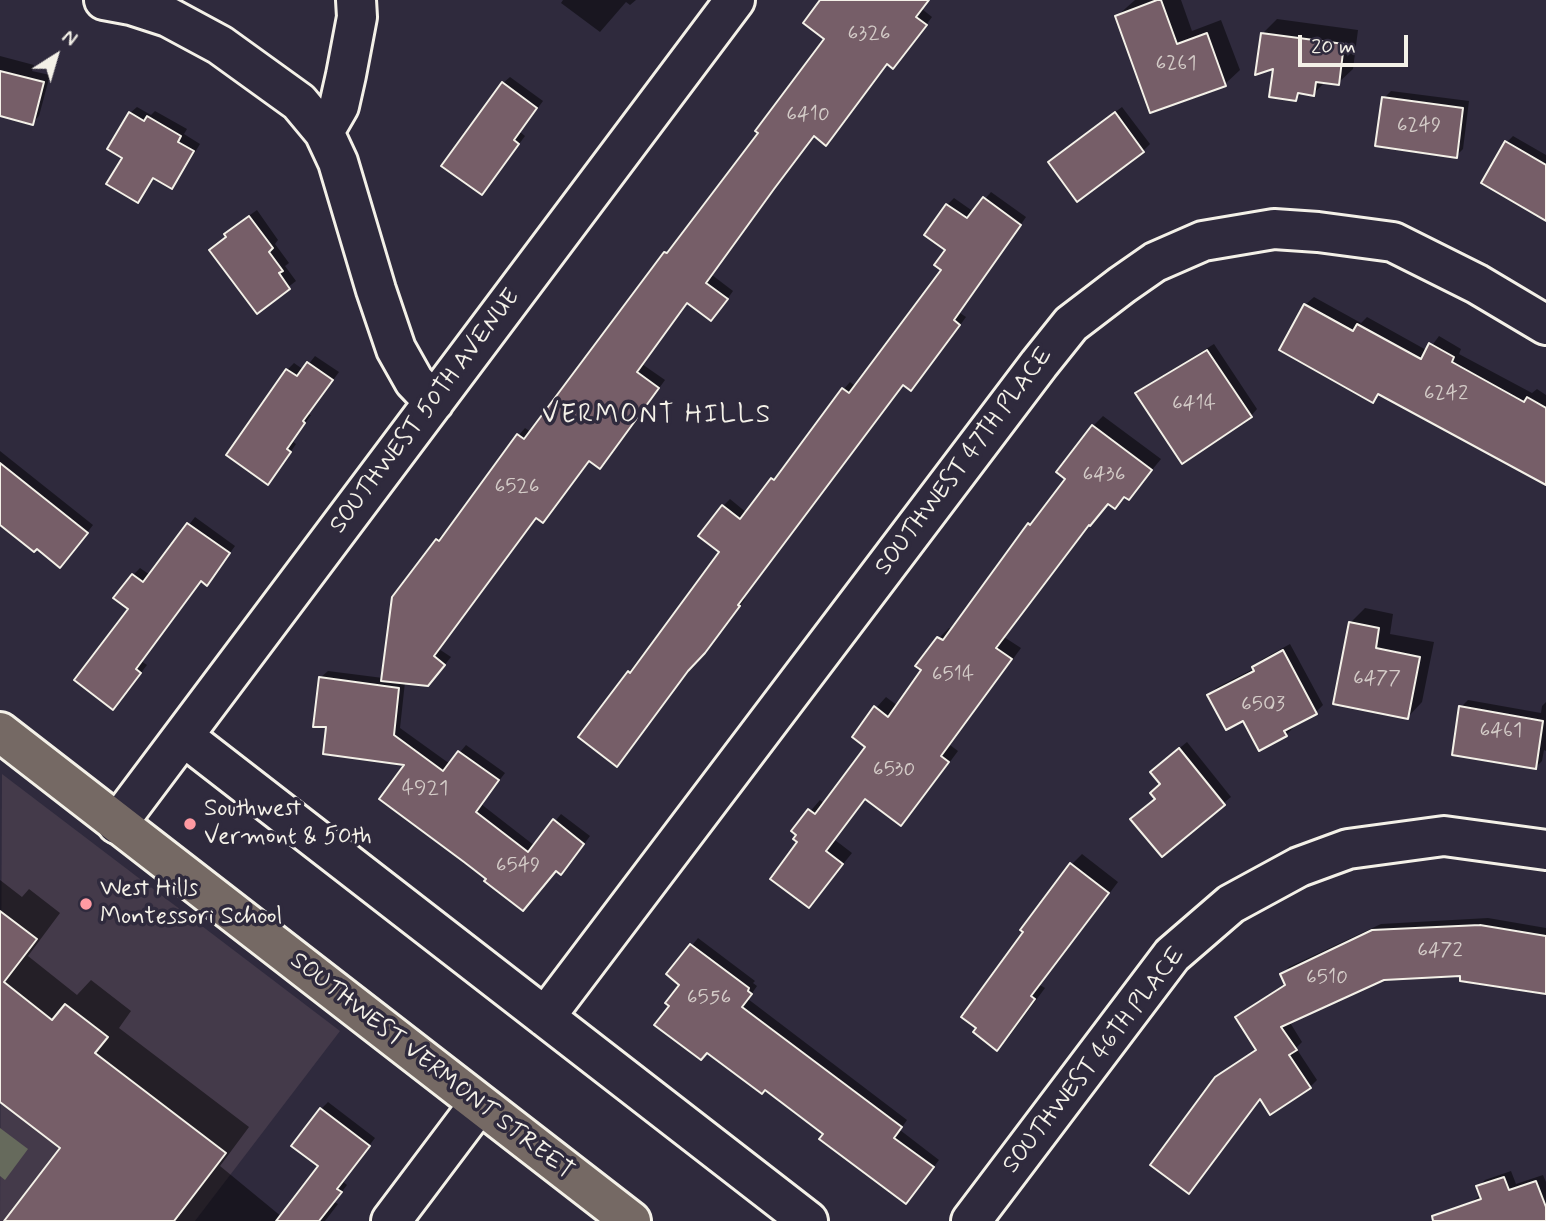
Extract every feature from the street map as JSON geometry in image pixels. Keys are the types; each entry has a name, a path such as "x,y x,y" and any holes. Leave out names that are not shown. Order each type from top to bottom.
{"main road":[{"name":"SOUTHWEST VERMONT STREET","path":"0,732 631,1221"}],"street":[{"path":"104,0 168,17 220,45 299,102 324,132 338,162 396,349 414,381 434,401"},
{"path":"324,132 339,106 356,17 356,0"},
{"name":"SOUTHWEST 50TH AVENUE","path":"117,824 735,0"},
{"name":"SOUTHWEST 47TH PLACE","path":"545,1017 1071,324 1155,262 1203,242 1274,229 1393,242 1476,284 1546,325"},
{"path":"183,736 808,1221"},
{"name":"SOUTHWEST 46TH PLACE","path":"971,1221 1172,956 1231,904 1299,867 1348,849 1444,835 1546,850"},
{"path":"391,1221 479,1104"}],"shaded area":[{"name":"West Hills Montessori School","path":"2,774 340,1031 195,1221 0,1221"}],"green space":[{"path":"0,1128 28,1149 5,1180 0,1176"}],"building":[{"path":"820,0 929,0 916,17 927,25 893,69 887,64 826,146 814,136 774,189 706,283 728,299 711,321 687,303 637,372 659,388 600,469 589,461 543,523 536,518 434,656 445,665 428,686 381,681 392,597 436,539 439,541 517,434 524,439 664,252 667,253 758,133 755,131 824,39 803,23"},
{"path":"1161,0 1177,44 1207,33 1226,86 1150,113 1115,16"},
{"path":"1261,33 1344,44 1339,85 1316,82 1314,96 1298,93 1296,101 1269,97 1273,69 1255,75"},
{"path":"0,71 44,82 33,125 0,116"},
{"path":"502,82 537,108 514,140 519,144 482,195 441,166"},
{"path":"1382,97 1463,108 1457,158 1375,146"},
{"path":"129,112 144,121 147,116 181,136 178,142 194,151 172,189 153,178 138,203 106,184 122,158 107,149"},
{"path":"1115,112 1144,152 1077,202 1048,162"},
{"path":"1505,141 1546,165 1546,221 1481,183"},
{"path":"983,197 1021,225 954,320 960,325 911,391 903,385 705,653 688,671 617,767 578,737 628,671 630,673 719,552 698,536 722,505 740,519 771,478 774,480 842,388 849,393 941,270 934,265 945,250 924,235 946,204 967,218"},
{"path":"249,216 273,248 269,252 283,271 279,273 290,289 257,314 209,250 226,237 224,234"},
{"path":"1304,304 1353,331 1357,324 1421,359 1429,343 1454,357 1452,362 1524,402 1527,397 1546,408 1546,485 1378,394 1373,403 1279,350"},
{"path":"1207,350 1252,417 1182,464 1135,393"},
{"path":"307,362 333,380 303,421 305,423 287,449 291,452 268,485 226,455 286,369 297,376"},
{"path":"1092,425 1152,470 1129,500 1124,497 1115,509 1108,504 1089,525 996,648 1012,659 941,756 949,762 901,826 865,799 826,851 843,864 809,908 770,879 797,842 793,839 796,835 791,831 808,809 815,814 865,747 852,737 874,706 888,717 921,670 915,666 937,637 943,640 1028,523 1030,525 1065,479 1056,472"},
{"path":"0,463 88,533 60,568 37,549 34,552 0,525"},
{"path":"187,523 230,553 207,586 201,581 136,669 141,673 113,710 74,680 128,609 113,598 132,574 143,582"},
{"path":"1349,622 1379,628 1376,648 1420,657 1408,719 1333,704"},
{"path":"1283,650 1317,714 1284,731 1287,736 1259,751 1243,721 1226,730 1207,695 1254,671 1252,667"},
{"path":"319,677 399,688 394,735 443,771 458,751 499,780 476,812 528,852 553,819 584,844 561,875 556,871 523,911 484,881 486,879 379,799 404,765 323,754 326,727 313,727"},
{"path":"1459,706 1543,721 1536,769 1452,755"},
{"path":"1179,748 1225,805 1162,857 1130,819 1155,799 1150,793 1160,784 1150,772"},
{"path":"1070,863 1109,893 1031,996 1035,999 997,1051 973,1032 976,1028 961,1017 1023,932 1020,930"},
{"path":"0,911 37,939 4,982 52,1020 65,1004 108,1037 95,1053 226,1153 174,1221 4,1221 60,1148 0,1102"},
{"path":"1480,925 1546,936 1546,994 1460,981 1460,976 1384,980 1281,1027 1297,1050 1289,1055 1311,1088 1270,1115 1260,1099 1189,1194 1150,1165 1215,1077 1256,1050 1235,1017 1285,985 1280,974 1372,930"},
{"path":"690,944 749,988 748,991 752,994 742,1007 902,1127 894,1138 934,1167 906,1204 819,1139 823,1134 765,1090 762,1094 707,1053 701,1060 654,1025 669,1006 665,1003 679,985 666,974"},
{"path":"320,1108 370,1146 337,1189 342,1192 319,1221 276,1221 318,1166 291,1146"},
{"path":"1504,1177 1509,1190 1536,1181 1546,1207 1546,1221 1433,1221 1432,1216 1481,1199 1476,1186"}],"place":[{"name":"Southwest Vermont & 50th","path":"190,824"},
{"name":"West Hills Montessori School","path":"86,904"}],"district":[{"name":"VERMONT HILLS","path":"657,417"}]}
